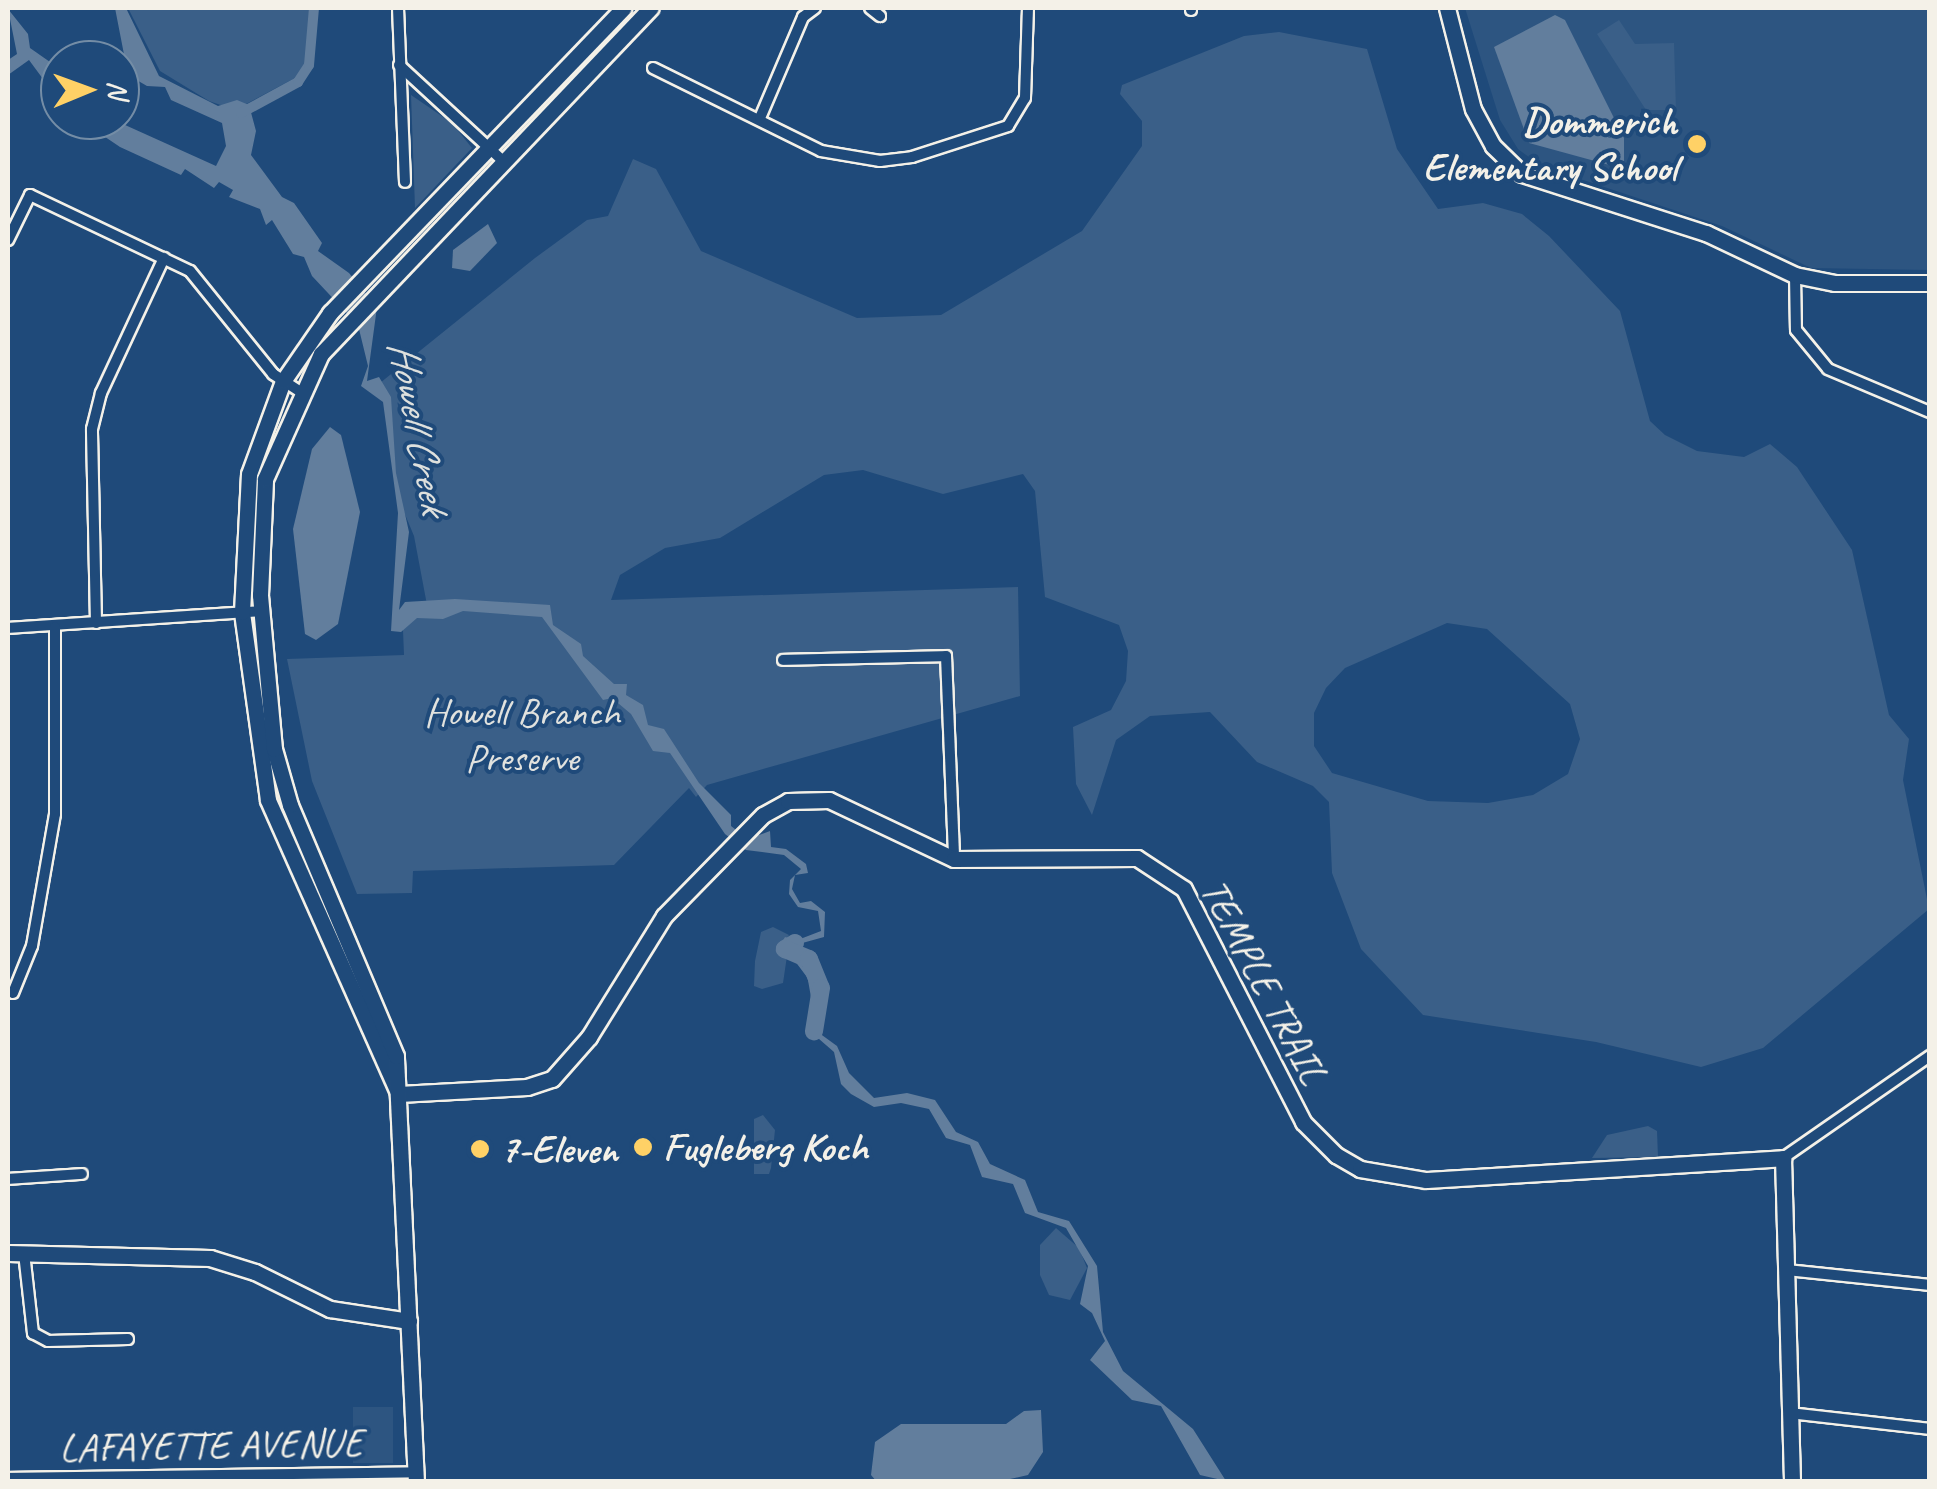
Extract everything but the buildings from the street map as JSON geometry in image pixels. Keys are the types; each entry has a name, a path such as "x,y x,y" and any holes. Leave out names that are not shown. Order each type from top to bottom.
{"street":[{"path":"398,8 405,182"},
{"path":"399,1094 268,800 242,612 249,474 283,381 330,313 624,8"},
{"path":"416,1477 396,1056 290,805 274,750 261,611 265,479 299,391 346,325 651,8"},
{"path":"760,118 803,18 815,8"},
{"path":"870,8 880,16"},
{"path":"653,68 821,151 880,162 975,141 1008,126 1025,98 1028,8"},
{"path":"1447,8 1473,109 1494,146 1522,174 1718,238 1795,275 1835,283 1930,283"},
{"path":"400,65 502,160"},
{"path":"8,240 30,195 164,258 212,293 283,381 299,391"},
{"path":"96,623 92,429 101,393 164,258"},
{"path":"1795,275 1796,330 1828,369 1930,412"},
{"path":"8,628 261,611"},
{"path":"14,993 32,946 55,814 55,626"},
{"path":"783,660 946,656 954,859"},
{"name":"TEMPLE TRAIL","path":"399,1094 526,1087 552,1079 590,1037 664,916 748,829 779,804 816,797 954,859 1125,856 1164,872 1202,916 1303,1122 1336,1155 1375,1174 1426,1180 1784,1158"},
{"path":"1792,1482 1784,1158 1930,1056"},
{"path":"8,1179 82,1174"},
{"path":"128,1339 48,1342 33,1333 16,1253 210,1258 255,1272 330,1309 409,1321"},
{"path":"1787,1270 1930,1285"},
{"path":"1790,1412 1930,1429"},
{"name":"LAFAYETTE AVENUE","path":"8,1478 416,1477"}],"shaded area":[{"path":"115,8 126,8 159,76 218,106 237,100 249,105 256,131 251,155 282,197 294,203 322,243 318,251 349,273 377,307 367,381 379,377 391,397 396,473 409,532 399,610 405,602 455,599 550,605 553,625 581,644 583,656 614,684 627,684 626,695 643,705 648,725 664,729 699,783 731,815 731,826 748,839 770,831 771,847 786,849 806,864 808,873 795,875 801,869 784,855 746,850 725,834 670,753 653,751 631,714 612,698 603,700 542,617 463,611 443,619 417,618 401,632 391,631 398,513 383,402 361,386 368,366 358,325 312,276 304,257 293,254 272,220 266,225 260,209 229,197 233,190 219,182 214,188 185,169 181,175 110,140 140,140 140,132 216,166 226,146 222,123 171,100 165,87 140,82 140,40 121,40"},
{"name":"Dommerich Elementary School","path":"1465,8 1929,8 1929,270 1811,268 1722,226 1541,166 1518,149 1500,120"},
{"path":"8,9 28,34 30,48 40,55 40,75 29,60 8,75 8,60 17,54"},
{"path":"1555,15 1565,20 1624,138 1624,169 1529,143 1494,47"},
{"path":"488,224 497,243 470,271 452,268 453,250"},
{"path":"330,427 341,435 360,512 338,624 316,640 305,634 293,529 312,449"},
{"path":"795,875 792,889 800,903 811,901 825,912 824,937 788,947 794,951 789,956 778,950 785,937 795,941 821,931 818,911 798,907 789,894 790,880"},
{"path":"814,1010 819,1011 815,1030 837,1046 849,1073 874,1098 907,1093 935,1100 956,1132 978,1142 990,1164 1025,1180 1038,1212 1069,1221 1097,1266 1103,1332 1123,1371 1193,1429 1226,1481 1200,1475 1161,1406 1132,1400 1090,1360 1105,1341 1092,1313 1080,1304 1088,1266 1066,1228 1025,1213 1013,1184 982,1177 970,1145 946,1138 929,1109 901,1103 874,1107 851,1094 841,1084 834,1052 811,1032"},
{"path":"353,1407 393,1407 393,1463 353,1463"},
{"path":"1041,1410 1043,1452 1028,1475 1001,1481 877,1482 871,1475 875,1442 901,1424 1006,1424 1024,1411"}],"green space":[{"path":"128,8 314,8 308,71 235,110 209,101 160,71"},
{"path":"1619,20 1635,44 1674,43 1676,110 1646,110 1597,34"},
{"name":"Howell Branch Preserve","path":"1279,32 1367,49 1397,149 1438,209 1483,203 1522,214 1549,236 1620,311 1650,421 1665,435 1697,451 1744,457 1770,444 1797,467 1852,550 1889,715 1909,739 1903,780 1929,909 1763,1048 1701,1067 1596,1042 1423,1015 1361,949 1332,873 1329,802 1313,786 1257,762 1210,712 1150,716 1116,740 1092,815 1076,784 1073,727 1111,710 1126,681 1128,651 1119,625 1045,597 1035,491 1023,474 943,494 863,470 824,475 720,538 665,548 620,575 611,600 1018,587 1020,696 707,785 696,797 689,788 614,865 413,871 412,893 357,894 312,781 287,659 404,655 402,606 427,605 414,536 399,500 387,404 375,387 535,258 587,220 608,216 633,159 656,169 701,251 857,318 941,315 1082,231 1142,146 1142,121 1120,94 1122,85 1244,36","holes":["1447,623 1487,629 1570,704 1580,739 1568,774 1533,795 1488,803 1428,801 1332,773 1314,746 1314,713 1326,688 1345,668"]},
{"path":"411,95 452,123 472,148 415,208"},
{"path":"773,927 789,935 778,950 787,956 783,983 762,989 754,986 755,961 761,932"},
{"path":"763,1115 775,1130 771,1168 769,1174 754,1174 754,1119"},
{"path":"1648,1126 1657,1131 1658,1157 1592,1158 1607,1135"},
{"path":"1056,1228 1079,1248 1087,1268 1070,1300 1049,1295 1040,1275 1040,1245"}],"waterway":[{"path":"241,113 298,82 309,65 314,8"},
{"name":"Howell Creek","path":"795,943 785,949 809,959 821,988 814,1031"},
{"path":"791,953 809,977 815,1010"}],"place":[{"name":"Dommerich Elementary School","path":"1697,144"},
{"name":"Fugleberg Koch","path":"643,1147"},
{"name":"7-Eleven","path":"480,1149"}]}
